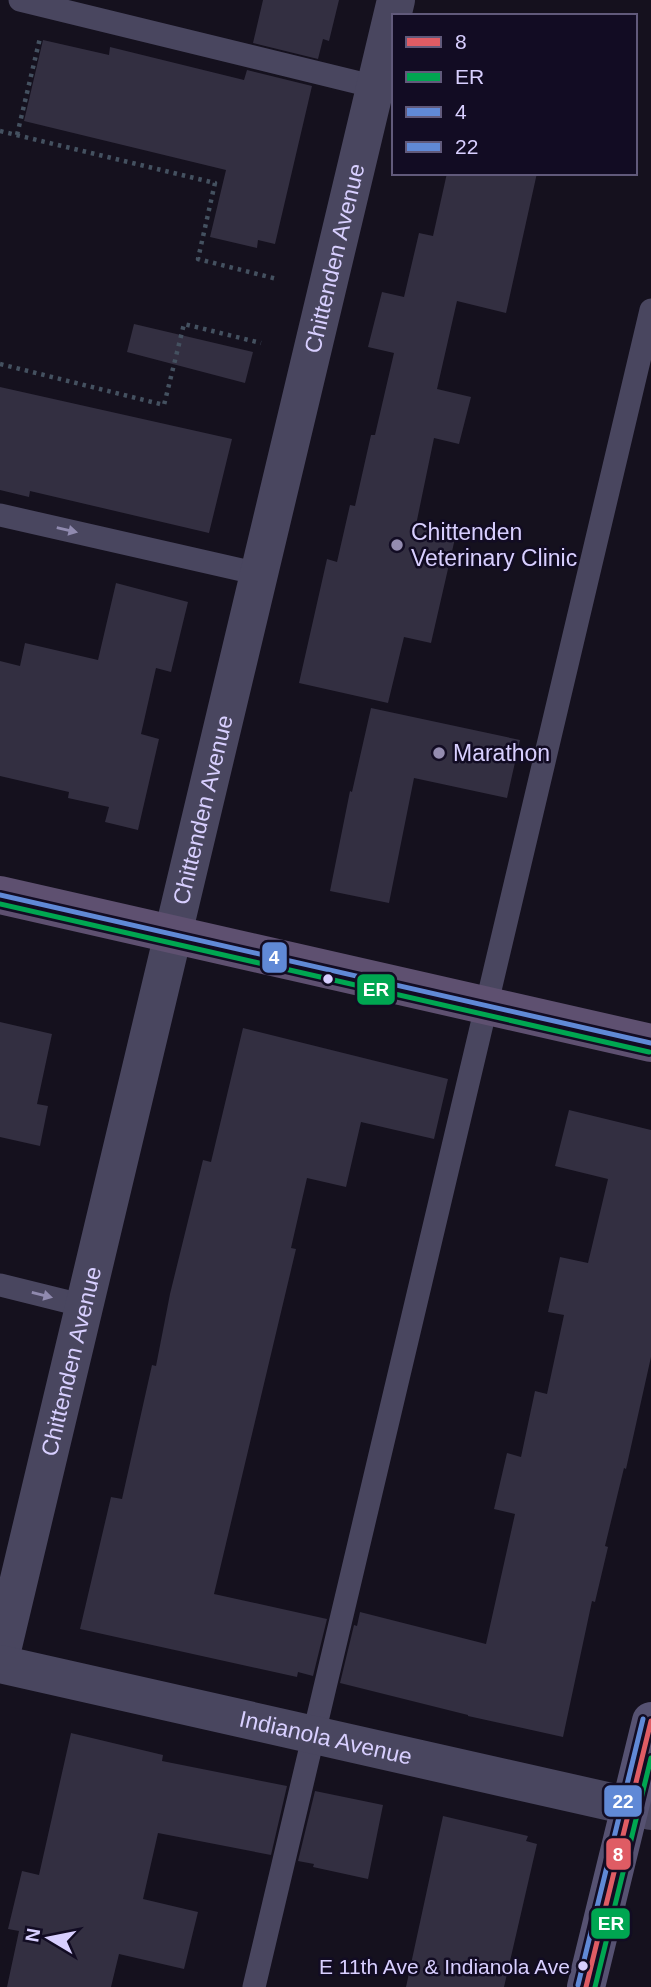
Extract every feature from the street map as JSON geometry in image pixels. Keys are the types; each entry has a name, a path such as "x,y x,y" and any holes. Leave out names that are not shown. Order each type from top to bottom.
{"main road":[{"path":"0,895 651,1042"}],"street":[{"name":"Chittenden Avenue","path":"0,1661 392,17"},
{"name":"Indianola Avenue","path":"0,1661 314,1736 641,1809"},
{"path":"586,1987 641,1809 651,1721"}],"lane":[{"path":"20,0 376,87"},
{"path":"254,1987 651,310"},
{"path":"0,515 259,575"},
{"path":"0,1285 85,1306"}],"path":[{"path":"17,135 48,7"},
{"path":"0,131 215,183 198,259 277,279"},
{"path":"0,364 164,405 184,324 261,343"}],"building":[{"path":"263,0 339,0 329,41 323,39 318,59 253,43"},
{"path":"43,40 109,55 110,47 244,80 247,70 312,86 275,244 258,240 257,248 210,237 226,170 24,121"},
{"path":"447,175 537,175 506,313 457,301 437,389 471,397 459,444 434,438 416,525 456,534 431,643 404,637 388,703 299,683 327,559 337,562 350,505 355,506 371,435 375,435 394,353 368,347 382,292 404,297 419,233 433,236"},
{"path":"134,324 253,352 245,383 127,352"},
{"path":"0,387 232,439 209,533 30,491 29,497 0,490"},
{"path":"116,583 188,602 171,672 156,668 141,734 159,739 138,830 105,822 109,807 68,798 69,792 0,776 0,661 20,666 25,643 98,660"},
{"path":"371,708 520,740 507,798 414,778 389,903 330,891 350,791 352,792"},
{"path":"0,1022 52,1034 37,1104 48,1106 40,1146 0,1137"},
{"path":"243,1028 448,1079 434,1139 361,1122 346,1187 307,1178 291,1248 296,1249 214,1594 327,1619 313,1676 298,1672 297,1677 80,1629 111,1497 122,1499 152,1365 156,1366 170,1294 203,1160 211,1162"},
{"path":"569,1110 651,1130 651,1357 626,1469 624,1468 605,1546 608,1547 595,1602 592,1601 563,1737 340,1683 354,1625 357,1626 360,1612 486,1644 515,1514 494,1509 507,1453 521,1457 535,1391 547,1394 564,1315 548,1312 560,1257 588,1263 608,1179 555,1166"},
{"path":"71,1733 163,1755 162,1761 287,1786 271,1855 158,1833 143,1899 198,1912 184,1969 119,1954 111,1987 7,1987 19,1931 8,1929 22,1871 39,1875"},
{"path":"315,1791 383,1805 368,1879 298,1861"},
{"path":"443,1816 528,1836 526,1841 537,1844 504,1987 406,1987"}],"transit line":[{"name":"4","path":"0,895 651,1043"},
{"name":"ER","path":"0,904 649,1052"},
{"name":"22","path":"578,1985 643,1719"},
{"name":"8","path":"586,1987 651,1721"},
{"name":"ER","path":"595,1987 651,1758"}],"place":[{"name":"Chittenden Veterinary Clinic","path":"397,545"},
{"name":"Marathon","path":"439,753"},
{"name":"E 11th Ave & Indianola Ave","path":"583,1966"}]}
